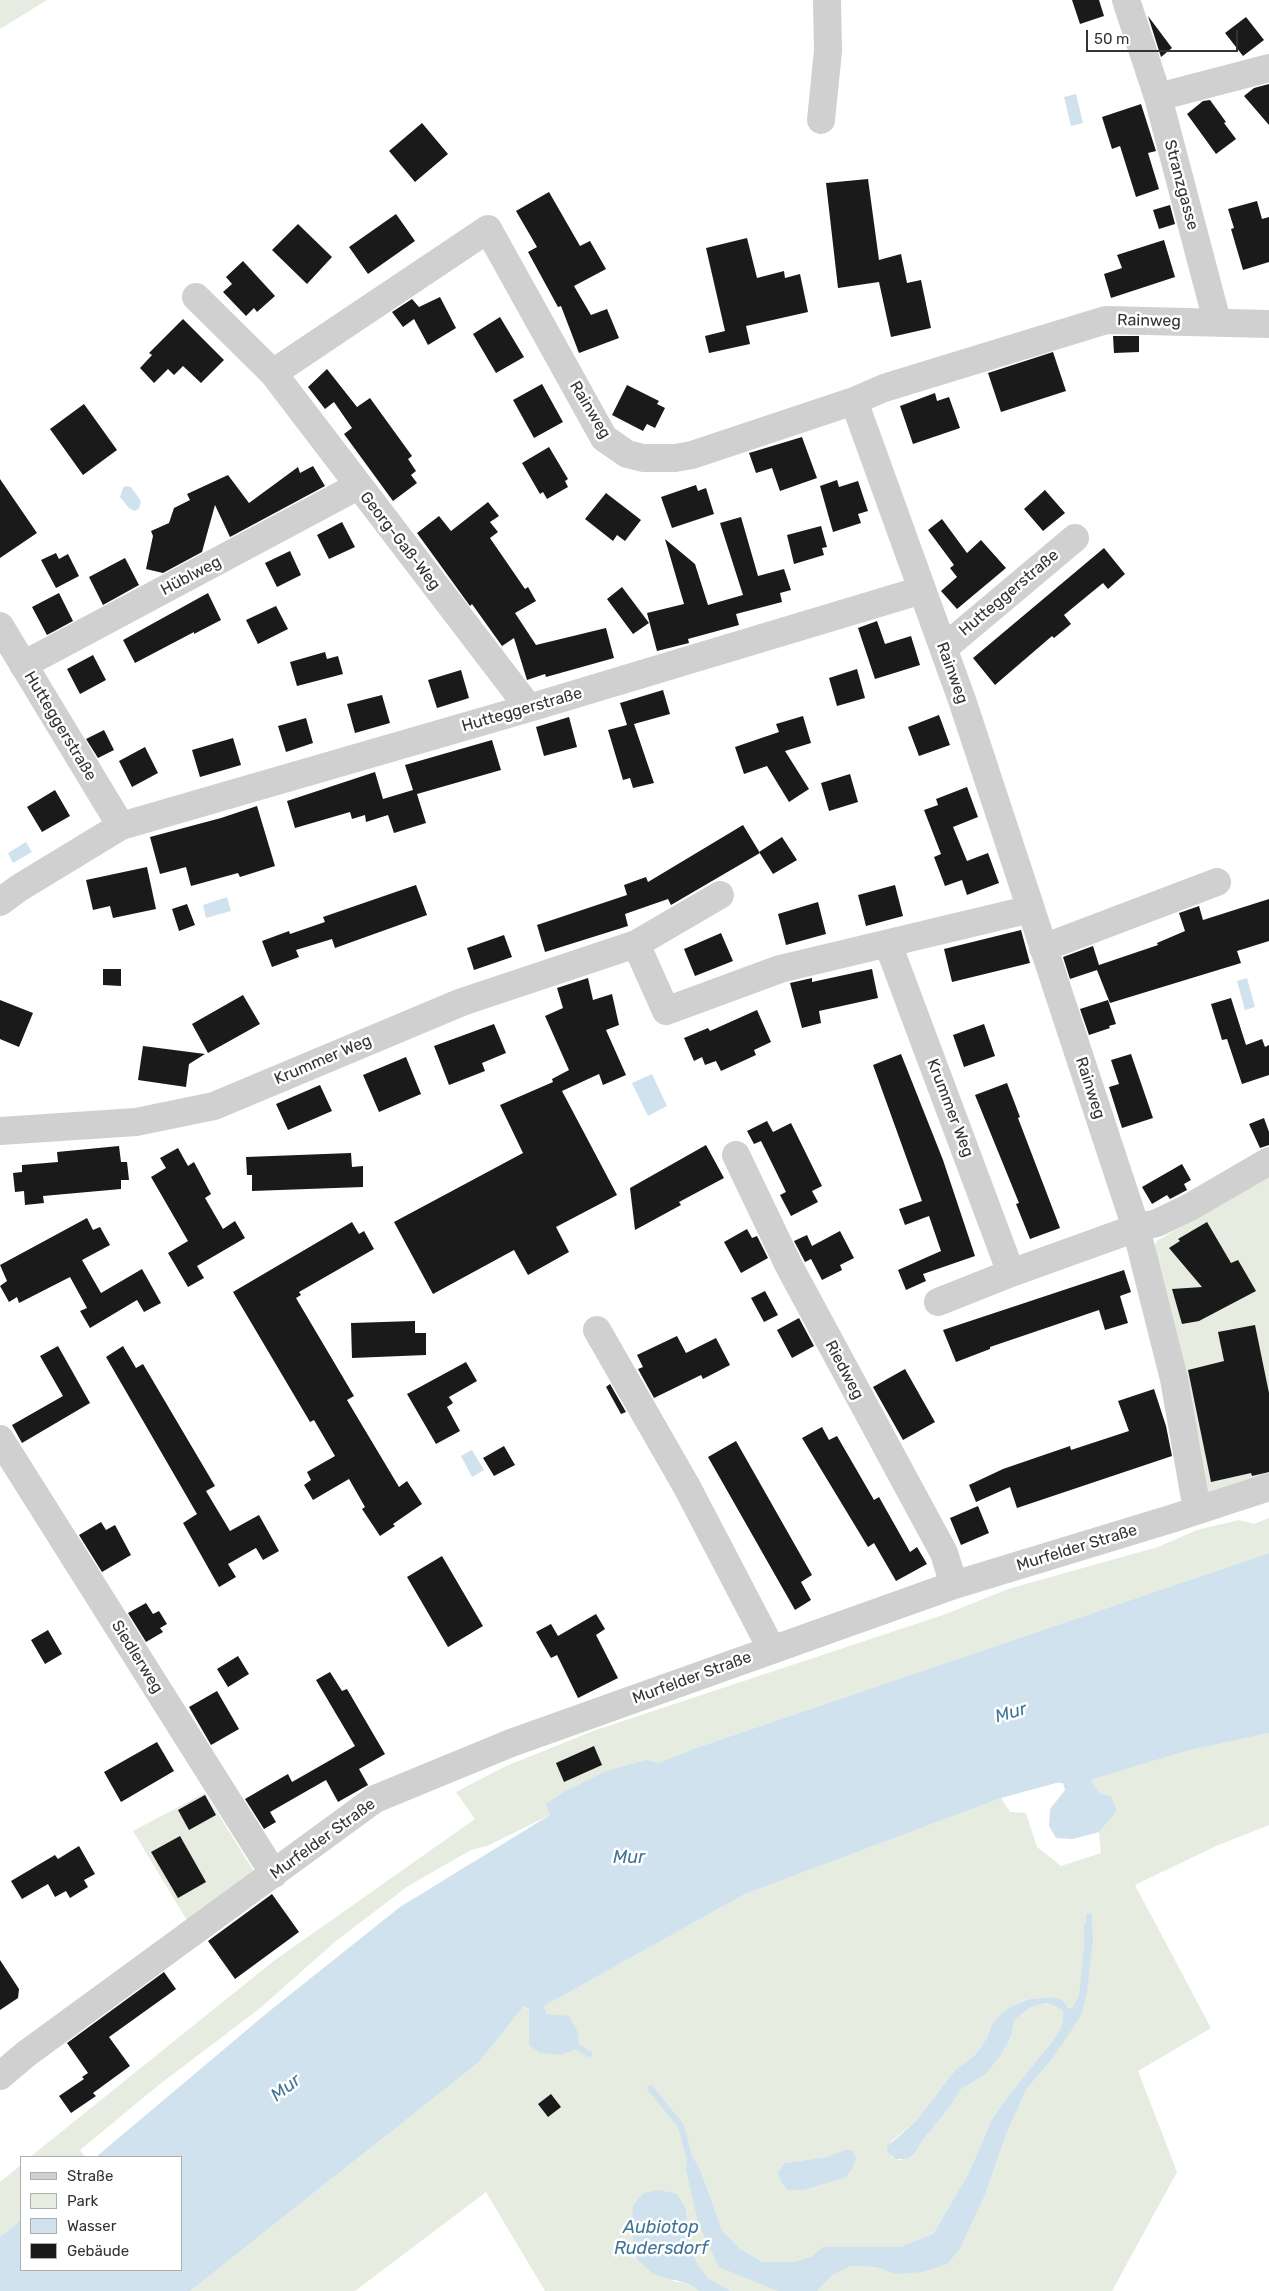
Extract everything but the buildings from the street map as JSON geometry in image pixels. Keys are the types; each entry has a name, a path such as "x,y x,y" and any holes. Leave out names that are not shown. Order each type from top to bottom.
{"street":[{"path":"821,120 828,51 827,0"},
{"name":"Stranzgasse","path":"1126,0 1158,97 1217,321"},
{"path":"1158,97 1269,68"},
{"name":"Rainweg","path":"273,373 488,230 604,438 627,454 643,458 684,457 854,401 884,388 1106,320 1217,321"},
{"name":"Georg-Gaß-Weg","path":"196,297 273,373 529,708"},
{"path":"1217,321 1269,324"},
{"name":"Rainweg","path":"854,401 944,648 1136,1228 1174,1379 1197,1510"},
{"name":"Hüblweg","path":"12,657 358,486"},
{"name":"Hutteggerstraße","path":"944,648 1075,538"},
{"name":"Hutteggerstraße","path":"0,902 18,888 121,826 529,708 922,590"},
{"name":"Hutteggerstraße","path":"0,626 12,657 121,826"},
{"path":"1044,948 1218,882"},
{"name":"Krummer Weg","path":"0,1131 136,1122 214,1106 462,1002 636,944 720,895"},
{"path":"636,944 666,1012 780,969 1030,909"},
{"name":"Krummer Weg","path":"888,944 1012,1273"},
{"name":"Riedweg","path":"736,1155 788,1266 944,1553 954,1585"},
{"path":"938,1302 1136,1228 1157,1223 1190,1207 1269,1161"},
{"name":"Murfelder Straße","path":"597,1330 687,1488 772,1650"},
{"name":"Siedlerweg","path":"0,1439 274,1874"},
{"name":"Murfelder Straße","path":"0,2076 33,2049 375,1799 511,1743 954,1585 1269,1487"}],"green space":[{"path":"0,0 47,0 0,29"},
{"path":"1269,1175 1269,1474 1208,1496 1152,1249 1157,1241"},
{"path":"1269,1518 1269,1553 696,1748 659,1763 647,1760 550,1815 487,1846 471,1850 408,1886 336,1941 259,2009 160,2084 80,2150 84,2156 31,2156 275,1960 475,1819 456,1792 504,1767 593,1731 946,1614 1008,1589 1158,1547 1197,1530 1239,1520 1254,1524"},
{"path":"1269,1733 1269,1825 1216,1846 1135,1885 1211,2028 1138,2071 1177,2172 1112,2291 817,2291 833,2275 850,2266 875,2267 896,2274 960,2249 985,2195 1006,2135 1026,2090 1055,2055 1072,2008 1068,2008 1050,1997 1030,1999 1012,2006 992,2024 987,2038 975,2055 956,2069 917,2120 892,2141 891,2156 895,2159 901,2160 916,2152 960,2090 987,2073 1001,2055 1012,2034 1014,2020 1031,2007 1046,2003 1063,2011 1062,2025 1055,2038 1008,2096 991,2121 969,2173 933,2234 900,2247 824,2247 812,2256 794,2262 763,2262 739,2248 722,2230 700,2169 698,2223 778,2291 731,2291 709,2279 697,2263 690,2245 686,2209 673,2281 689,2284 699,2291 545,2291 486,2192 355,2291 190,2291 479,2062 524,2006 529,2009 529,2045 541,2053 560,2055 578,2032 569,2017 547,2014 544,2006 745,1894 1001,1798 1010,1812 1026,1813 1037,1847 1061,1866 1101,1853 1099,1832 1117,1811 1089,1780 1186,1751","holes":["844,2150 852,2150 845,2178 804,2190 785,2163 827,2157"]},
{"path":"205,1793 256,1875 188,1922 133,1831"},
{"path":"20,2166 20,2221 0,2237 0,2182"}],"water":[{"path":"1076,94 1083,123 1071,126 1064,97"},
{"path":"126,486 131,487 141,501 139,509 134,511 129,508 120,497 123,488"},
{"path":"26,842 32,852 13,863 8,853"},
{"path":"227,897 231,911 206,918 203,905"},
{"path":"1247,978 1255,1007 1245,1010 1237,981"},
{"path":"652,1074 667,1106 648,1116 632,1083"},
{"path":"472,1450 484,1470 472,1477 461,1456"},
{"name":"Mur","path":"1269,1553 1269,1733 1186,1751 1090,1780 1100,1794 1111,1796 1117,1811 1099,1832 1073,1839 1056,1838 1049,1826 1050,1809 1065,1790 1063,1783 1056,1783 1001,1798 745,1894 544,2006 547,2014 569,2016 578,2032 579,2048 560,2055 540,2053 529,2045 529,2009 524,2006 479,2062 190,2291 0,2291 0,2237 20,2221 20,2271 182,2271 182,2156 97,2156 267,2013 400,1907 550,1815 546,1804 566,1791 606,1771 647,1760 659,1763 696,1748"},
{"name":"Aubiotop Rudersdorf","path":"1084,1924 1092,1925 1093,1940 1087,1991 1082,2014 1055,2055 1026,2090 1006,2135 985,2195 960,2249 947,2264 922,2272 896,2274 875,2267 850,2266 833,2275 817,2291 778,2291 719,2267 698,2223 686,2169 688,2156 693,2158 700,2169 722,2230 739,2248 763,2262 794,2262 812,2256 823,2247 900,2247 933,2234 969,2173 991,2121 1008,2096 1055,2038 1062,2025 1063,2011 1046,2003 1031,2007 1014,2020 1012,2034 1001,2055 987,2073 960,2090 916,2152 907,2159 895,2159 887,2151 887,2147 917,2120 956,2069 975,2055 987,2038 992,2024 1000,2015 1012,2006 1030,1999 1050,1997 1062,2000 1068,2008 1072,2008 1079,1996 1084,1947"},
{"path":"844,2150 852,2150 856,2158 852,2169 845,2178 804,2190 788,2190 781,2182 778,2172 785,2163 827,2157"},
{"name":"Aubiotop Rudersdorf","path":"658,2190 677,2194 686,2209 690,2245 697,2263 709,2279 731,2291 699,2291 689,2284 653,2274 637,2259 632,2232 633,2205 644,2193"}],"waterway":[{"path":"1089,1916 1089,1933"},
{"path":"572,2044 589,2054"},
{"path":"650,2088 681,2126 691,2164"}]}
